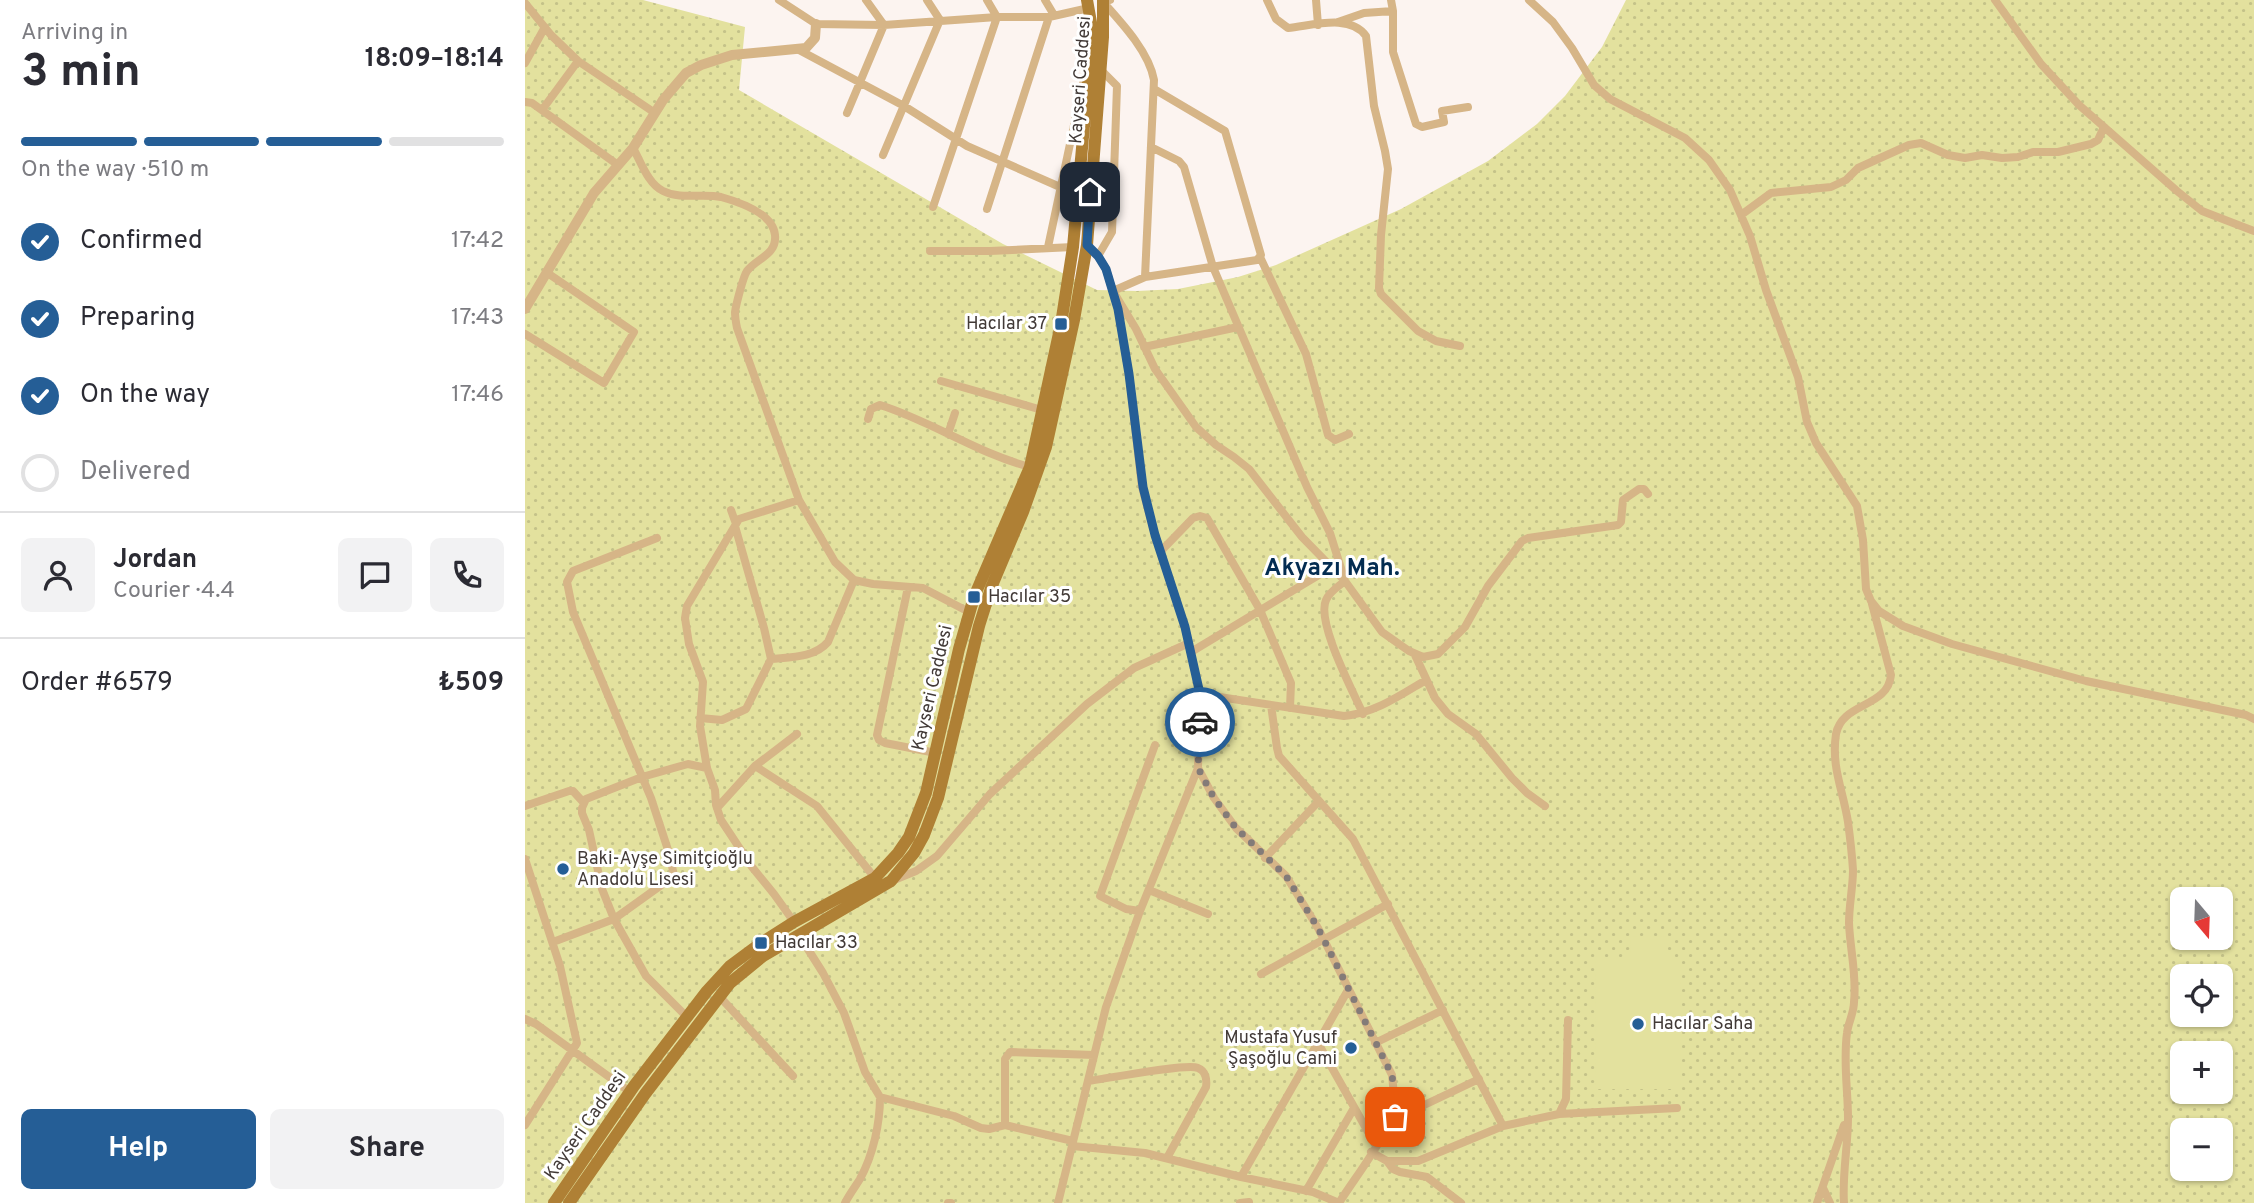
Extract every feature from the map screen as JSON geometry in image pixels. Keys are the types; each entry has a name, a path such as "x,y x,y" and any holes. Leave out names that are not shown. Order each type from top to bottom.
{"main road":[{"name":"Kayseri Caddesi","path":"569,1203 631,1112 730,983 763,956 891,881 914,853 931,819 979,626 1046,447 1074,320 1087,245 1105,1"},
{"name":"Kayseri Caddesi","path":"554,1203 630,1092 707,991 730,966 794,922 875,878 898,853 913,827 926,793 969,612 1009,511 1030,467 1061,324 1079,192 1091,49 1092,28 1088,4"}],"street":[{"path":"779,0 816,24 884,24 1051,16 1088,4"},
{"path":"866,0 884,24"},
{"path":"927,0 940,20"},
{"path":"933,207 997,17 987,0"},
{"path":"987,209 1051,16 1045,0"},
{"path":"1267,0 1276,19 1288,28 1338,22 1364,13 1393,11"},
{"path":"1316,0 1318,25"},
{"path":"1391,0 1393,52 1416,124 1422,127 1444,122 1443,111 1468,107"},
{"path":"1529,0 1553,22 1594,85 1609,99 1685,138 1709,160 1730,190 1798,377 1807,422 1816,443 1857,506 1863,540 1866,589 1891,675 1885,692 1842,718 1833,757 1848,821 1853,870 1849,923 1854,1004 1847,1031 1845,1203"},
{"path":"1995,0 2041,64 2079,105 2202,211 2254,231"},
{"path":"1105,1 1131,34 1153,72 1145,277"},
{"path":"525,3 578,61 655,113"},
{"path":"883,155 940,20"},
{"path":"1338,22 1360,29 1366,36 1374,106 1388,169 1381,235 1381,294 1417,331 1436,341 1460,346"},
{"path":"525,309 594,192 633,148 655,113 686,73 732,55 806,48 817,31 816,24"},
{"path":"847,113 884,24"},
{"path":"525,63 545,27"},
{"path":"1048,247 1091,49"},
{"path":"799,50 1002,162 1060,187 1079,192"},
{"path":"542,110 578,61"},
{"path":"1098,256 1112,232 1117,86 1100,69"},
{"path":"1113,291 1145,277 1257,260 1262,251 1225,131 1154,89"},
{"path":"525,102 532,103 618,165"},
{"path":"1741,215 1771,193 1831,187 1846,180 1866,164 1909,145 1921,143 1948,155 1965,158 1982,155 2018,157 2033,152 2058,152 2091,144 2102,134 2104,127"},
{"path":"1151,147 1179,161 1184,167 1213,267 1307,487 1330,533 1345,580"},
{"path":"633,148 655,186 662,191 680,196 720,197 757,211 774,230 775,243 768,254 746,272 735,311 737,328 799,500 835,562 854,580 923,588 969,612"},
{"path":"1058,1203 1106,1007 1140,911 1198,768 1200,694 1172,580 1143,487 1118,309 1106,269 1087,245"},
{"path":"930,251 1073,247"},
{"path":"1260,257 1306,354 1328,435 1335,440 1349,434"},
{"path":"525,334 604,383 634,332 546,272"},
{"path":"1113,291 1155,369 1196,427 1249,469 1302,537 1345,580 1382,632 1415,655 1438,654 1465,627 1488,586 1522,541 1618,525 1621,522 1623,500 1639,488 1648,494"},
{"path":"1144,347 1238,327"},
{"path":"941,381 1042,410"},
{"path":"868,419 871,409 880,405 1003,460 1030,467"},
{"path":"948,434 955,413"},
{"path":"794,922 752,867 721,820 707,768 701,718 703,682 688,644 685,618 687,606 739,519 799,500"},
{"path":"701,718 722,720 746,709 771,659 731,509"},
{"path":"1161,551 1193,518 1207,518 1260,610 1291,683 1290,708"},
{"path":"553,942 614,919 674,876 670,856 642,777 573,612 567,582 573,571 657,538"},
{"path":"891,881 916,871 937,856 990,794 1087,704 1134,668 1190,647 1332,568"},
{"path":"771,659 809,655 823,648 854,580"},
{"path":"1345,580 1325,601 1324,615 1329,636 1363,714"},
{"path":"908,587 877,735 879,740 885,743 936,753"},
{"path":"1871,601 1879,611 1903,626 1952,644 2086,681 2254,719"},
{"path":"1415,655 1435,698 1448,714 1476,734 1512,778 1545,806"},
{"path":"1200,694 1344,716 1363,714 1383,706 1426,680"},
{"path":"1272,705 1279,756 1353,839 1503,1126"},
{"path":"717,808 755,766 797,734"},
{"path":"1140,911 1126,909 1100,896 1155,745"},
{"path":"687,1017 646,976 614,919 602,889 589,831 582,813 584,803 590,796 642,777 688,764 707,768"},
{"path":"755,766 817,806 875,878"},
{"path":"880,1097 954,1116 981,1128 1005,1125 1072,1144 1145,1153 1306,1191 1339,1203 1384,1132 1390,1117 1394,1092 1392,1075 1324,940 1286,876 1236,828 1214,798 1198,768"},
{"path":"525,806 569,791 573,791 584,803"},
{"path":"1265,858 1319,802"},
{"path":"525,859 553,942 577,1043 525,1125"},
{"path":"1150,890 1208,914"},
{"path":"1261,974 1388,904"},
{"path":"799,935 839,1003 865,1072 880,1097 880,1115 866,1166 845,1203"},
{"path":"1241,1177 1348,990"},
{"path":"719,996 793,1076"},
{"path":"1375,1043 1443,1010"},
{"path":"525,1019 536,1024 630,1092"},
{"path":"1559,1114 1566,1099 1568,1020"},
{"path":"1318,1043 1374,1149 1393,1169 1427,1177 1461,1203"},
{"path":"1005,1125 1007,1054 1013,1051 1094,1055"},
{"path":"1088,1081 1170,1068 1195,1067 1202,1070 1206,1087 1167,1158"},
{"path":"1390,1117 1399,1116 1479,1079"},
{"path":"1306,1191 1354,1108"},
{"path":"1387,1161 1418,1161 1503,1126 1559,1114 1678,1108"},
{"path":"1817,1203 1848,1115"},
{"path":"1823,1188 1830,1203"}],"shaded area":[{"path":"525,0 643,0 745,27 739,90 1003,244 1097,290 1137,291 1178,289 1238,277 1276,265 1401,209 1488,161 1537,124 1565,96 1602,47 1626,0 2254,0 2254,1203 525,1203"},
{"path":"1631,936 1667,937 1667,957 1630,957"},
{"name":"Hacılar Saha","path":"1596,959 1681,959 1680,1089 1595,1089"}],"way so far":[{"path":"1200,722 1198,768 1214,798 1236,828 1286,876 1318,928 1392,1075 1394,1092 1390,1117 1395,1117"}],"place":[{"name":"Hacılar 37","path":"1061,324"},
{"name":"Hacılar 35","path":"974,597"},
{"name":"Baki-Ayşe Simitçioğlu Anadolu Lisesi","path":"563,869"},
{"name":"Hacılar 33","path":"761,943"},
{"name":"Hacılar Saha","path":"1638,1024"},
{"name":"Mustafa Yusuf Şaşoğlu Cami","path":"1351,1048"}],"district":[{"name":"Akyazı Mah.","path":"1332,569"}],"route":[{"path":"1090,192 1087,245 1106,269 1118,309 1143,487 1155,535 1172,580 1185,627 1200,694 1200,722"}]}
